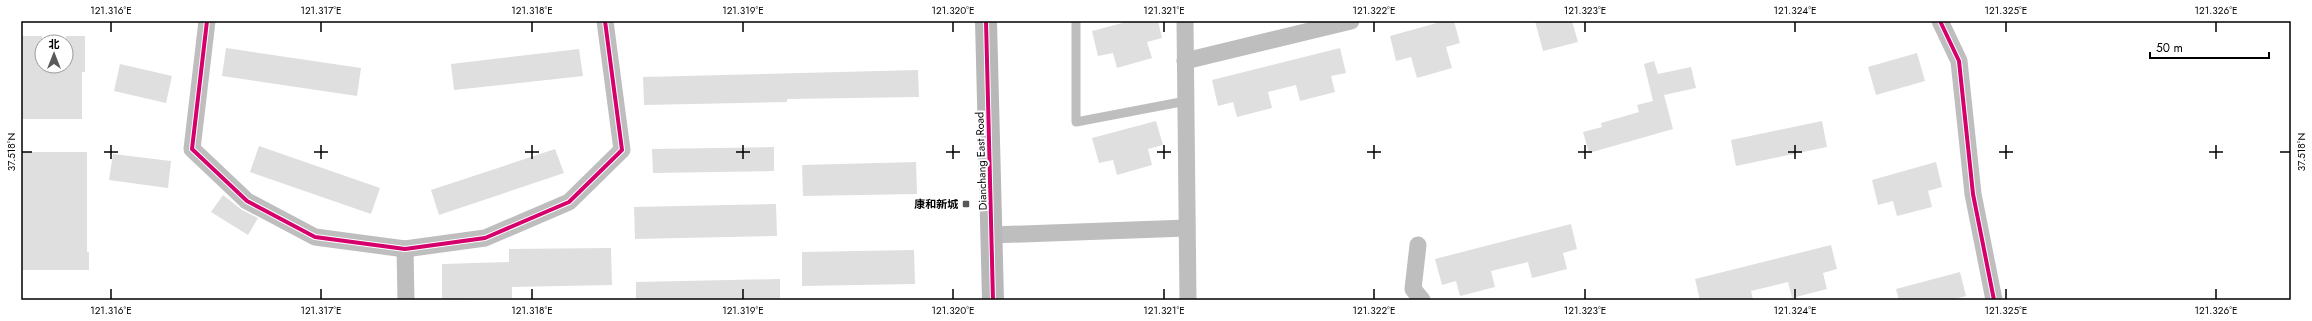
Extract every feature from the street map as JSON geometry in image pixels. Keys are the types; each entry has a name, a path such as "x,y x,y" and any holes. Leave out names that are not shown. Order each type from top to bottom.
{"street":[{"path":"207,21 192,149 247,201 315,237 405,249 485,238 569,202 622,150 605,21"},
{"name":"Dianchang East Road","path":"986,21 993,300"},
{"path":"1185,21 1188,300"},
{"path":"1185,61 1351,21"},
{"path":"1940,21 1959,61 1974,194 1994,300"},
{"path":"992,235 1188,228"},
{"path":"1418,245 1413,289 1422,300"},
{"path":"405,249 406,300"}],"lane":[{"path":"1076,21 1076,122 1186,101"}],"building":[{"path":"1130,21 1158,21 1162,38 1147,42 1152,58 1117,68 1113,53 1098,56 1092,31"},
{"path":"1444,21 1454,21 1460,43 1446,47 1452,68 1417,78 1411,57 1396,61 1390,36"},
{"path":"1535,21 1572,21 1578,42 1543,51"},
{"path":"21,36 34,36 34,74 74,74 74,36 85,36 85,72 82,72 82,119 21,119"},
{"path":"226,48 361,68 357,96 222,76"},
{"path":"1340,48 1346,73 1331,76 1335,92 1300,101 1296,85 1268,92 1272,108 1237,117 1233,102 1218,106 1212,80"},
{"path":"579,49 583,76 454,90 451,64"},
{"path":"1917,53 1925,81 1876,95 1868,67"},
{"path":"1654,61 1658,74 1691,67 1696,88 1664,95 1673,129 1589,153 1583,132 1602,127 1601,123 1639,112 1637,105 1653,101 1644,64"},
{"path":"120,64 172,76 166,103 114,91"},
{"path":"918,70 919,97 787,99 787,102 644,105 643,77"},
{"path":"1156,121 1163,145 1148,149 1152,165 1117,175 1113,160 1099,163 1092,138"},
{"path":"1822,121 1827,147 1736,166 1731,140"},
{"path":"259,146 380,188 371,214 250,172"},
{"path":"774,147 774,171 653,173 652,149"},
{"path":"555,149 564,173 439,215 431,190"},
{"path":"21,152 87,152 87,252 89,252 89,270 21,270"},
{"path":"113,154 171,161 168,188 109,180"},
{"path":"916,162 917,194 803,196 802,165"},
{"path":"1936,162 1942,187 1928,191 1932,207 1897,216 1893,201 1878,205 1872,180"},
{"path":"223,195 242,210 258,218 248,235 211,212"},
{"path":"776,204 777,236 635,239 634,207"},
{"path":"1571,224 1577,249 1563,253 1567,269 1532,278 1528,262 1491,271 1495,287 1460,296 1456,281 1442,285 1435,259"},
{"path":"1831,245 1837,269 1823,273 1827,289 1792,298 1788,282 1751,291 1753,300 1700,300 1695,279"},
{"path":"611,248 612,285 512,287 512,298 442,299 442,264 509,262 509,249"},
{"path":"914,250 915,284 802,286 802,252"},
{"path":"1960,272 1966,296 1952,300 1899,300 1896,289"},
{"path":"780,279 780,300 636,300 636,282"}],"cycle path":[{"path":"207,21 192,149 247,201 315,237 405,249 485,238 569,202 622,150 605,21"},
{"path":"986,21 993,300"},
{"path":"1940,21 1959,61 1973,194 1994,300"}],"place":[{"name":"康和新城","path":"966,204"}]}
